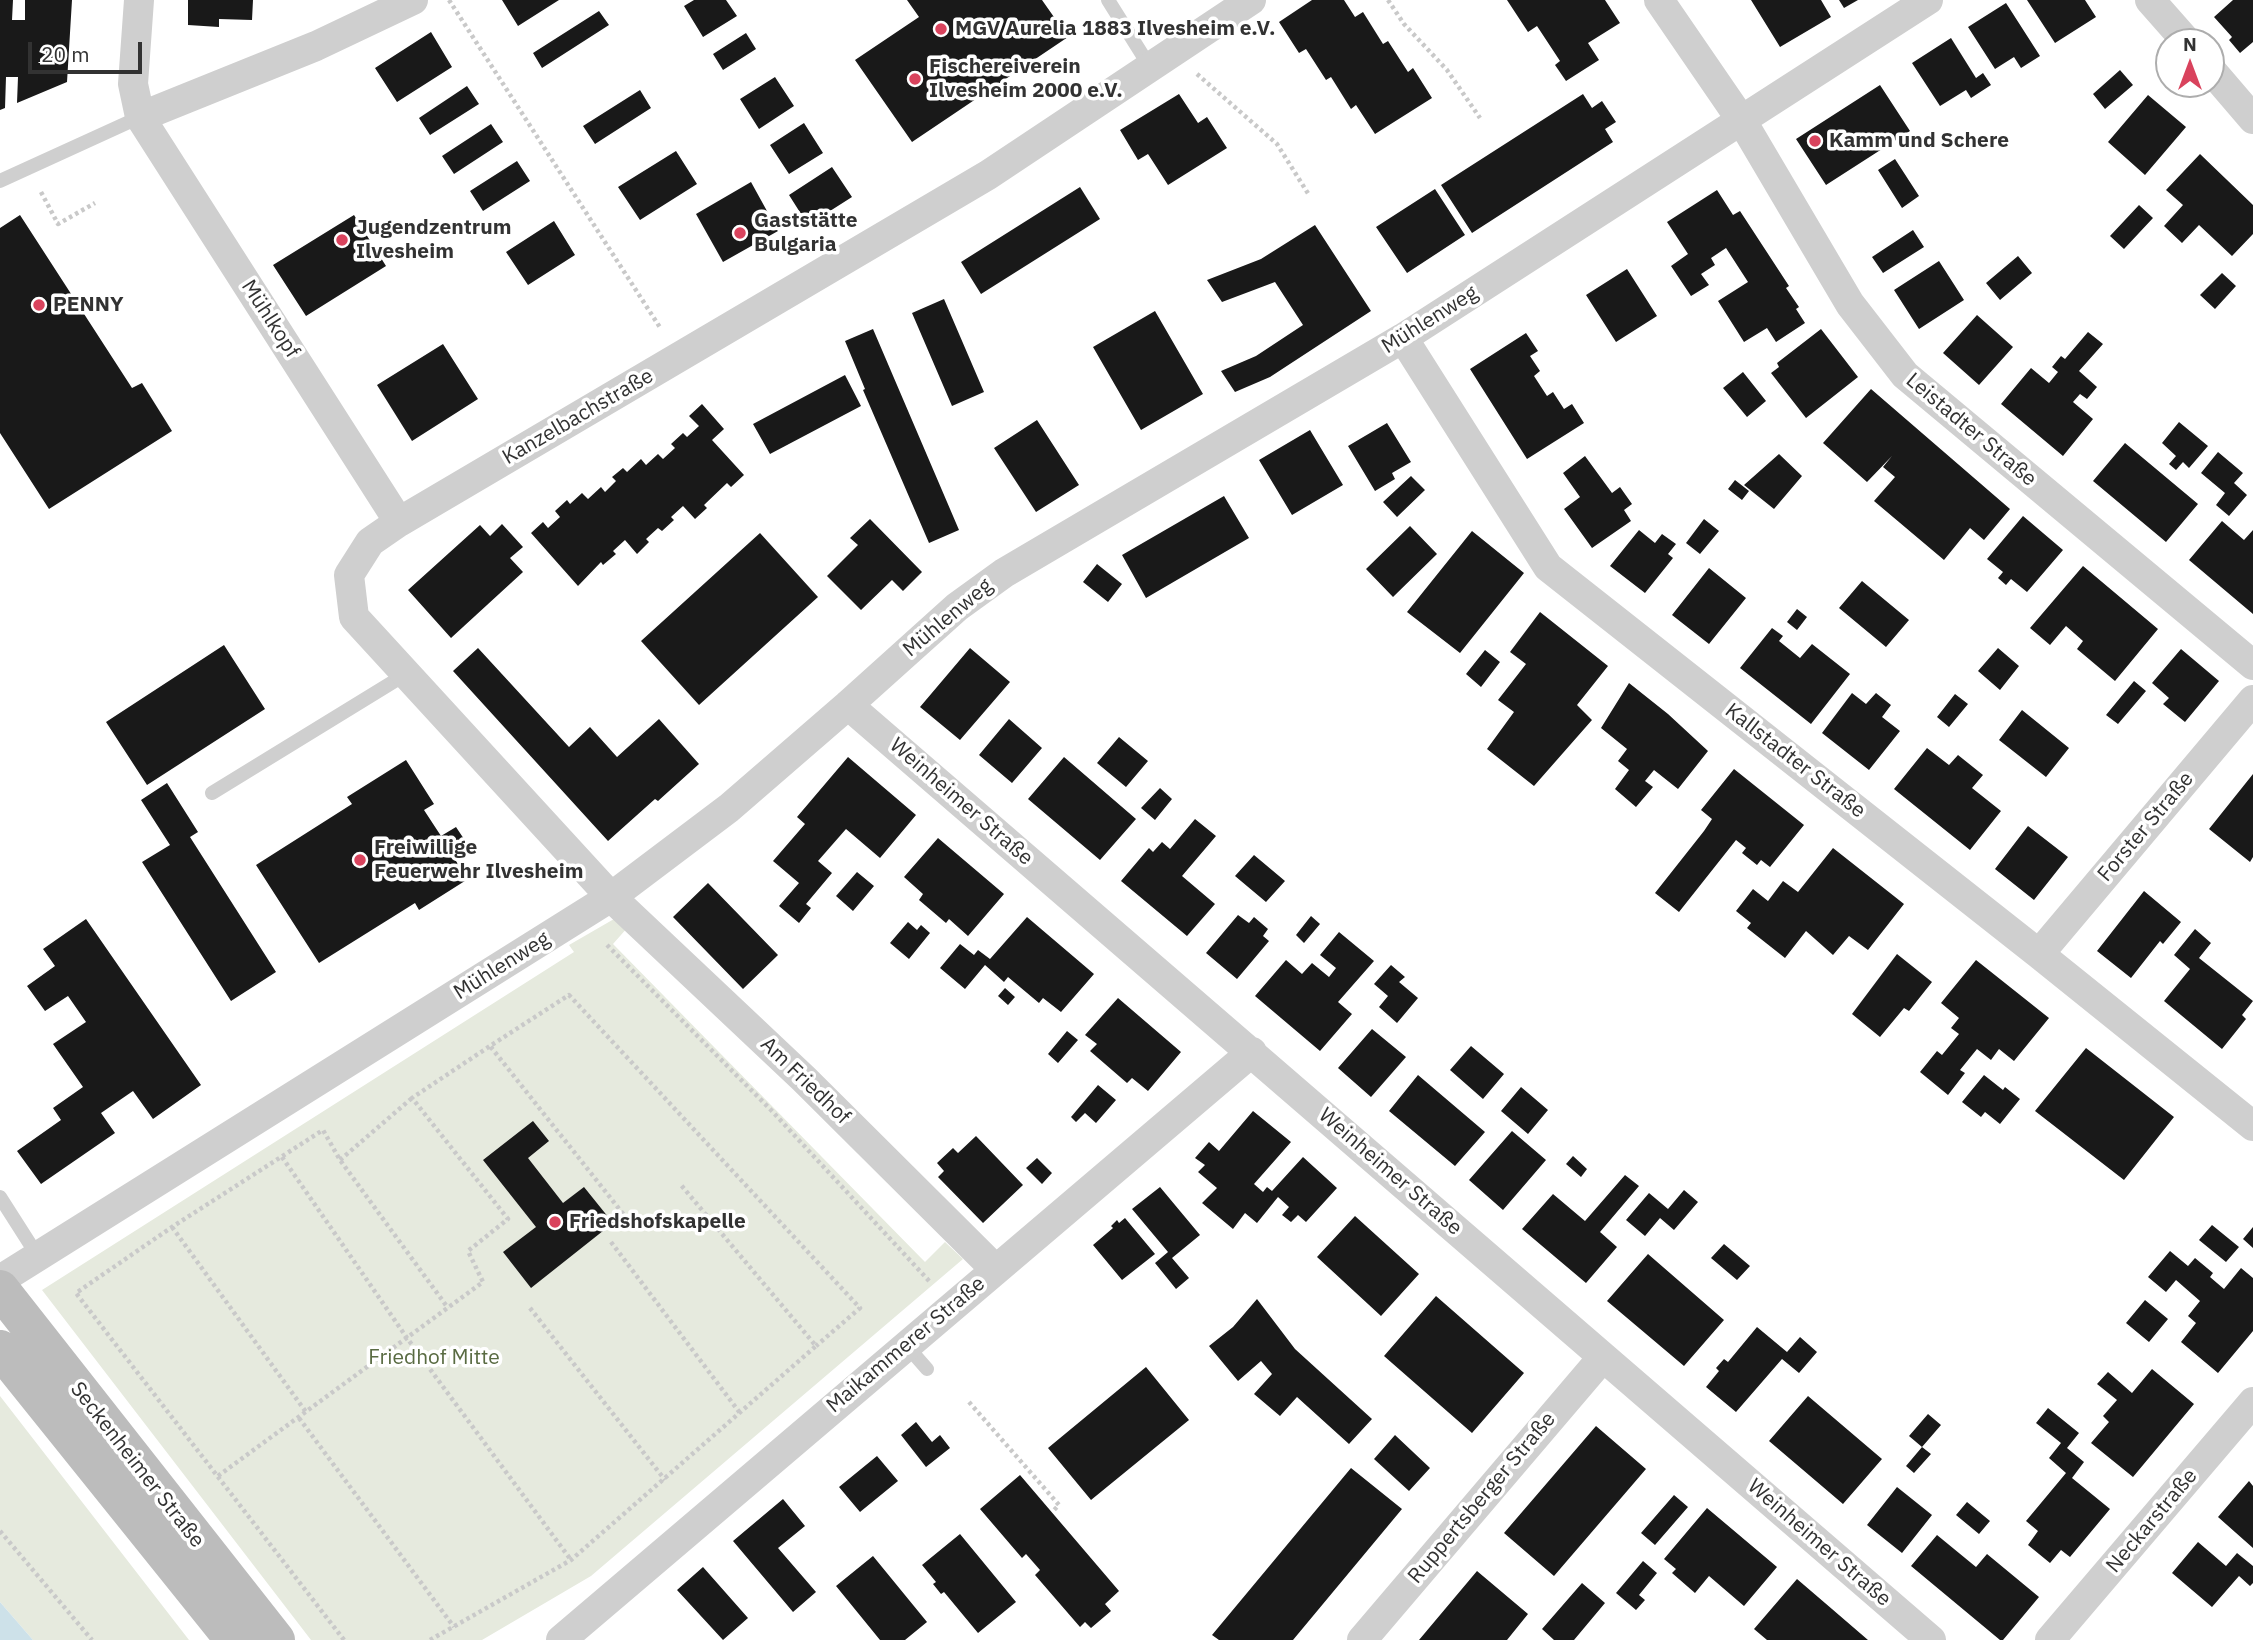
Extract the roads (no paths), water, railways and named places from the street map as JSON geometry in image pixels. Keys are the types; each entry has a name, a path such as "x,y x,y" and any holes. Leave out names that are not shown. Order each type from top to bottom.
{"main road":[{"name":"Seckenheimer Straße","path":"0,1290 276,1640"},
{"name":"Seckenheimer Straße","path":"0,1349 234,1640"}],"street":[{"name":"Mühlkopf","path":"139,0 132,84 140,117 399,522"},
{"path":"140,117 316,46 413,0"},
{"name":"Kanzelbachstraße","path":"611,897 354,617 349,575 370,541 988,175 1251,0"},
{"name":"Leistadter Straße","path":"1659,0 1742,121 1850,304 1905,375 2253,665"},
{"name":"Mühlenweg","path":"0,1280 611,897 729,808 957,607 1004,573 1403,338 1928,0"},
{"path":"2150,0 2175,28"},
{"path":"2225,86 2253,119"},
{"name":"Kallstadter Straße","path":"1403,338 1548,567 2253,1126"},
{"name":"Forster Straße","path":"2039,954 2253,700"},
{"name":"Weinheimer Straße","path":"848,705 1931,1640"},
{"name":"Am Friedhof","path":"611,897 804,1079 995,1269"},
{"name":"Maikammerer Straße","path":"561,1640 1252,1052"},
{"name":"Ruppertsberger Straße","path":"1362,1640 1603,1357"},
{"name":"Neckarstraße","path":"2050,1640 2253,1402"}],"lane":[{"path":"1108,0 1150,66"},
{"path":"0,181 140,117"},
{"path":"212,793 406,674"},
{"path":"0,1197 37,1255"},
{"path":"906,1345 927,1369"}],"place":[{"name":"MGV Aurelia 1883 Ilvesheim e.V.","path":"941,29"},
{"name":"Fischereiverein Ilvesheim 2000 e.V.","path":"915,79"},
{"name":"Kamm und Schere","path":"1815,141"},
{"name":"Gaststätte Bulgaria","path":"740,233"},
{"name":"Jugendzentrum Ilvesheim","path":"342,240"},
{"name":"PENNY","path":"39,305"},
{"name":"Freiwillige Feuerwehr Ilvesheim","path":"360,860"},
{"name":"Friedshofskapelle","path":"555,1222"}],"park label":[{"name":"Friedhof Mitte","path":"434,1358"}]}
